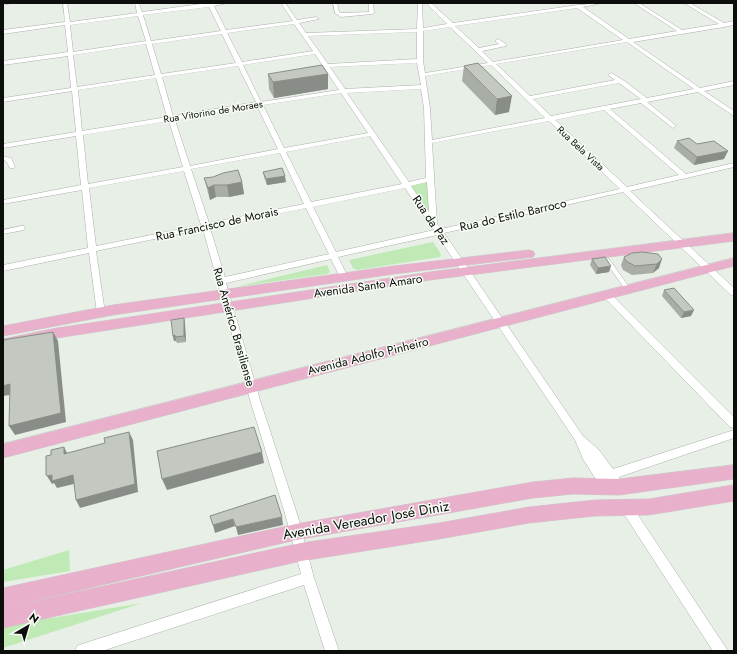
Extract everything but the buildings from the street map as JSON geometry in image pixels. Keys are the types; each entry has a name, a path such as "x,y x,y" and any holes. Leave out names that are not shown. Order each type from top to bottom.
{"main road":[{"name":"Avenida Santo Amaro","path":"462,266 602,254 734,229"},
{"name":"Avenida Santo Amaro","path":"3,331 101,313 227,300 462,266 679,240 734,237"},
{"name":"Avenida Adolfo Pinheiro","path":"3,451 251,385 352,361 627,288 734,262"},
{"name":"Avenida Santo Amaro","path":"3,344 227,300"},
{"name":"Avenida Vereador José Diniz","path":"3,598 296,532 533,490 734,472"},
{"name":"Avenida Vereador José Diniz","path":"3,618 301,552 439,531 529,515 582,509 649,507 734,493"}],"street":[{"path":"3,4 10,3"},
{"path":"65,3 92,250 101,313"},
{"name":"Rua Américo Brasiliense","path":"137,3 158,77 205,226 251,385 296,532 308,578 332,651"},
{"path":"3,32 225,3"},
{"name":"Rua da Paz","path":"282,3 343,90 579,438 587,456 613,483"},
{"path":"335,3 337,13 341,14 373,12 371,3"},
{"path":"420,3 420,61 423,75 429,142 430,179 437,229"},
{"name":"Rua Bela Vista","path":"428,3 734,292"},
{"path":"304,35 419,30 599,3"},
{"path":"636,3 682,32"},
{"path":"686,3 724,25"},
{"path":"210,4 260,103 347,283"},
{"path":"578,6 734,114"},
{"path":"3,63 316,19"},
{"path":"423,75 734,23"},
{"path":"478,50 504,45 498,40"},
{"path":"3,100 316,52"},
{"path":"326,66 420,61"},
{"path":"611,75 645,101 673,126"},
{"path":"529,98 620,82"},
{"path":"429,142 734,83"},
{"name":"Rua Vitorino de Moraes","path":"3,146 343,90 424,87"},
{"path":"605,108 684,176"},
{"path":"3,202 372,134"},
{"path":"3,158 9,159 12,167"},
{"name":"Rua do Estilo Barroco","path":"221,280 334,255 437,229 626,190 734,165"},
{"name":"Rua Francisco de Morais","path":"3,268 430,179"},
{"path":"3,232 21,228"},
{"path":"602,254 627,288"},
{"path":"606,294 734,424"},
{"path":"613,483 734,434"},
{"path":"626,507 721,651"},
{"path":"82,651 308,578"}],"green space":[{"path":"429,180 430,216 409,186"},
{"path":"433,242 441,254 440,257 357,270 353,268 349,260"},
{"path":"327,265 330,272 327,274 235,287"},
{"path":"69,550 70,571 3,582 3,570"},
{"path":"142,603 3,648 3,626"}]}
